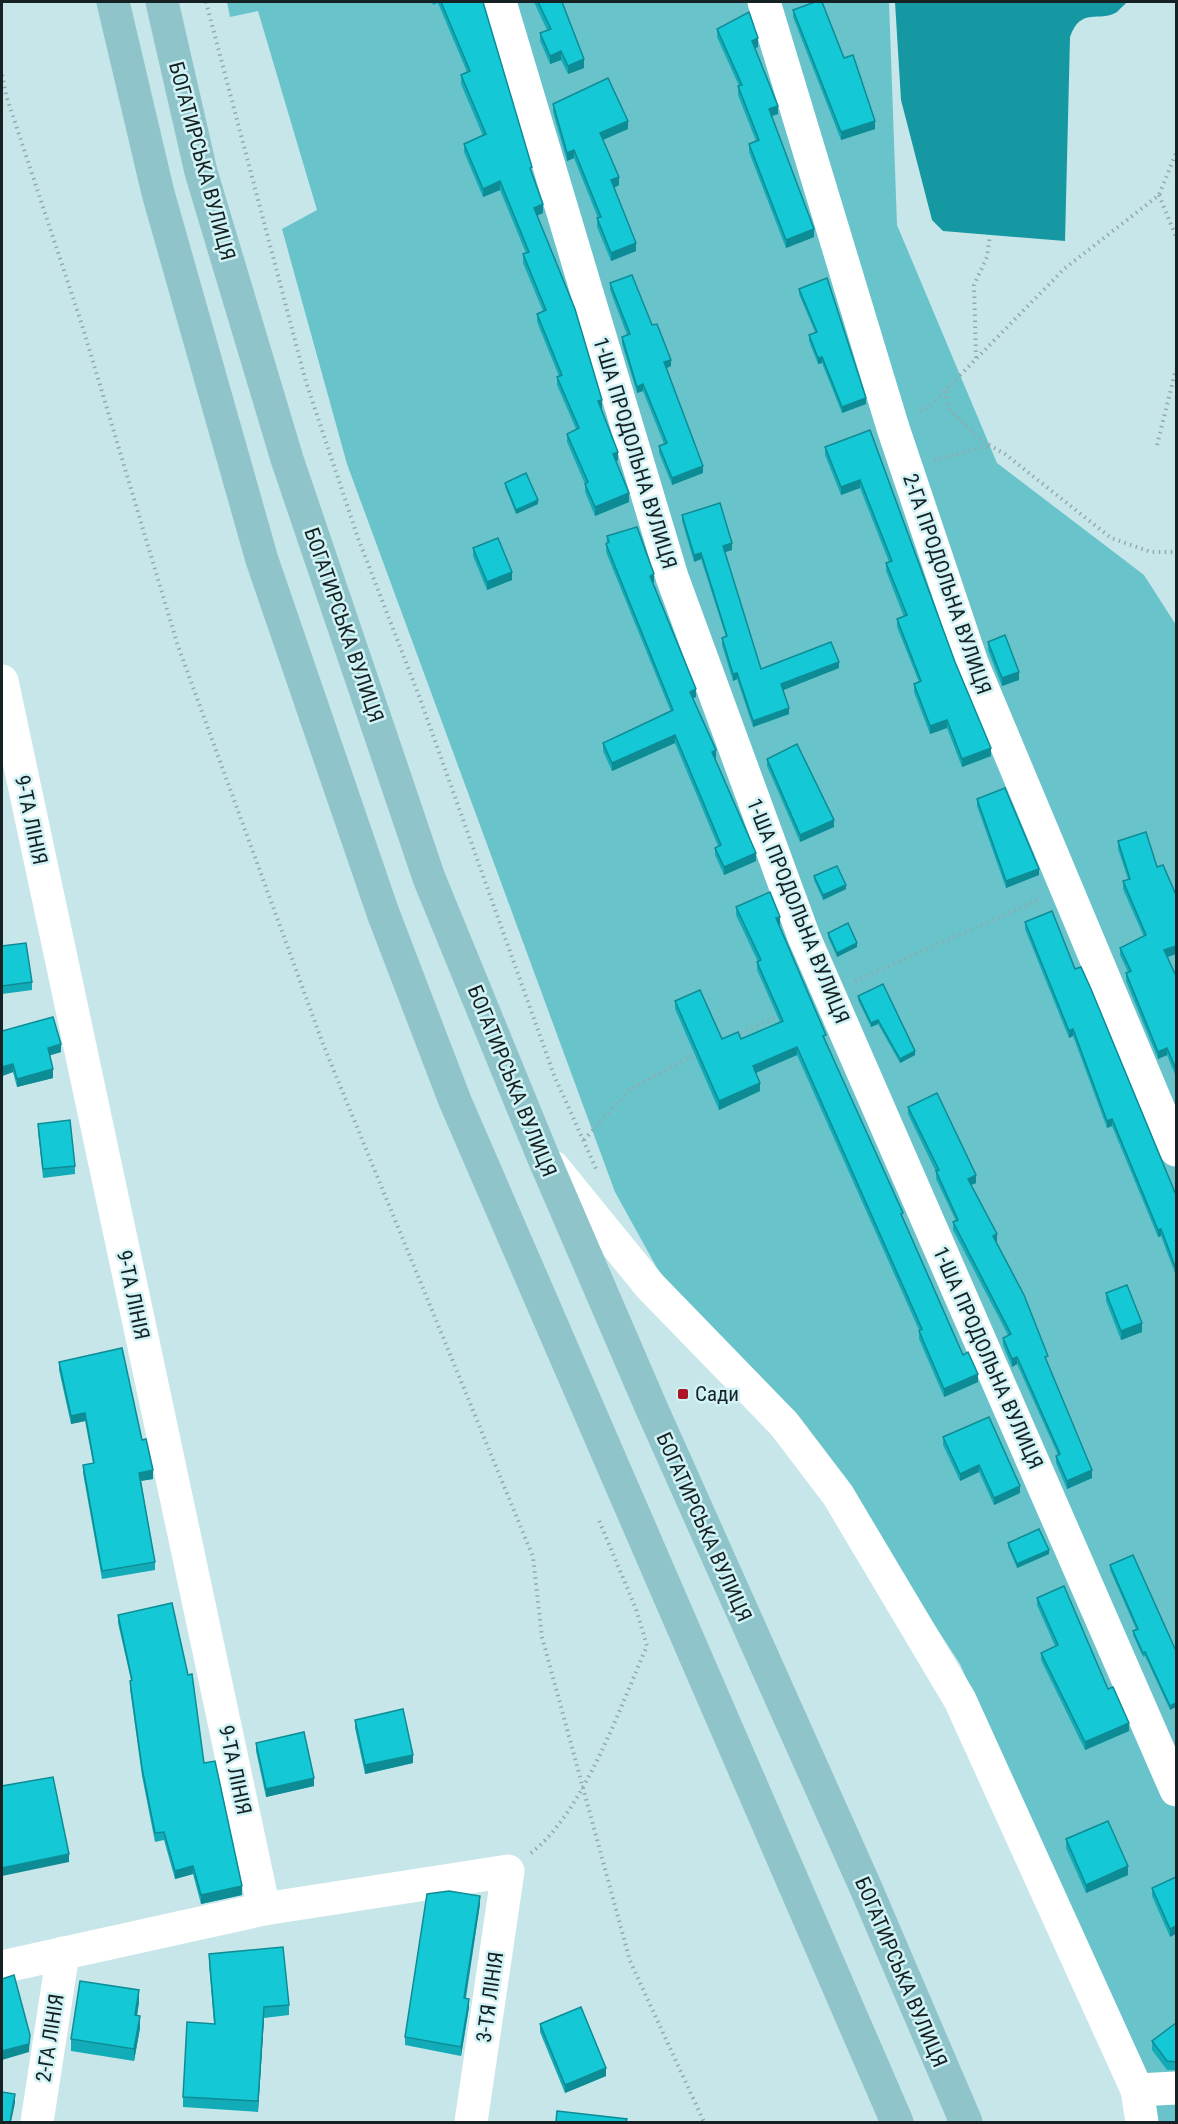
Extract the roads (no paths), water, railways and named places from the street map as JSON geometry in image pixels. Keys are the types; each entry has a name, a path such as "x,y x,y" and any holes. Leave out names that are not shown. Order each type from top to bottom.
{"main road":[{"path":"113,2 158,193 262,560 383,913 455,1101 897,2122"},
{"name":"БОГАТИРСЬКА ВУЛИЦЯ","path":"162,2 201,172 287,459 429,878 542,1154 670,1450 865,1886 966,2122"}],"street":[{"name":"1-ША ПРОДОЛЬНА ВУЛИЦЯ","path":"500,2 672,577 804,937 1176,1791"},
{"name":"2-ГА ПРОДОЛЬНА ВУЛИЦЯ","path":"764,2 894,428 972,663 1176,1150"},
{"name":"9-ТА ЛІНІЯ","path":"2,681 264,1909"},
{"path":"542,1154 650,1286 784,1424 838,1495 960,1700 1137,2090 1142,2122"},
{"name":"3-ТЯ ЛІНІЯ","path":"264,1909 508,1872 471,2122"},
{"path":"2,1967 264,1909"},
{"name":"2-ГА ЛІНІЯ","path":"37,2122 63,1953"},
{"path":"1137,2090 1176,2088"}],"place":[{"name":"Сади","path":"683,1394"}]}
